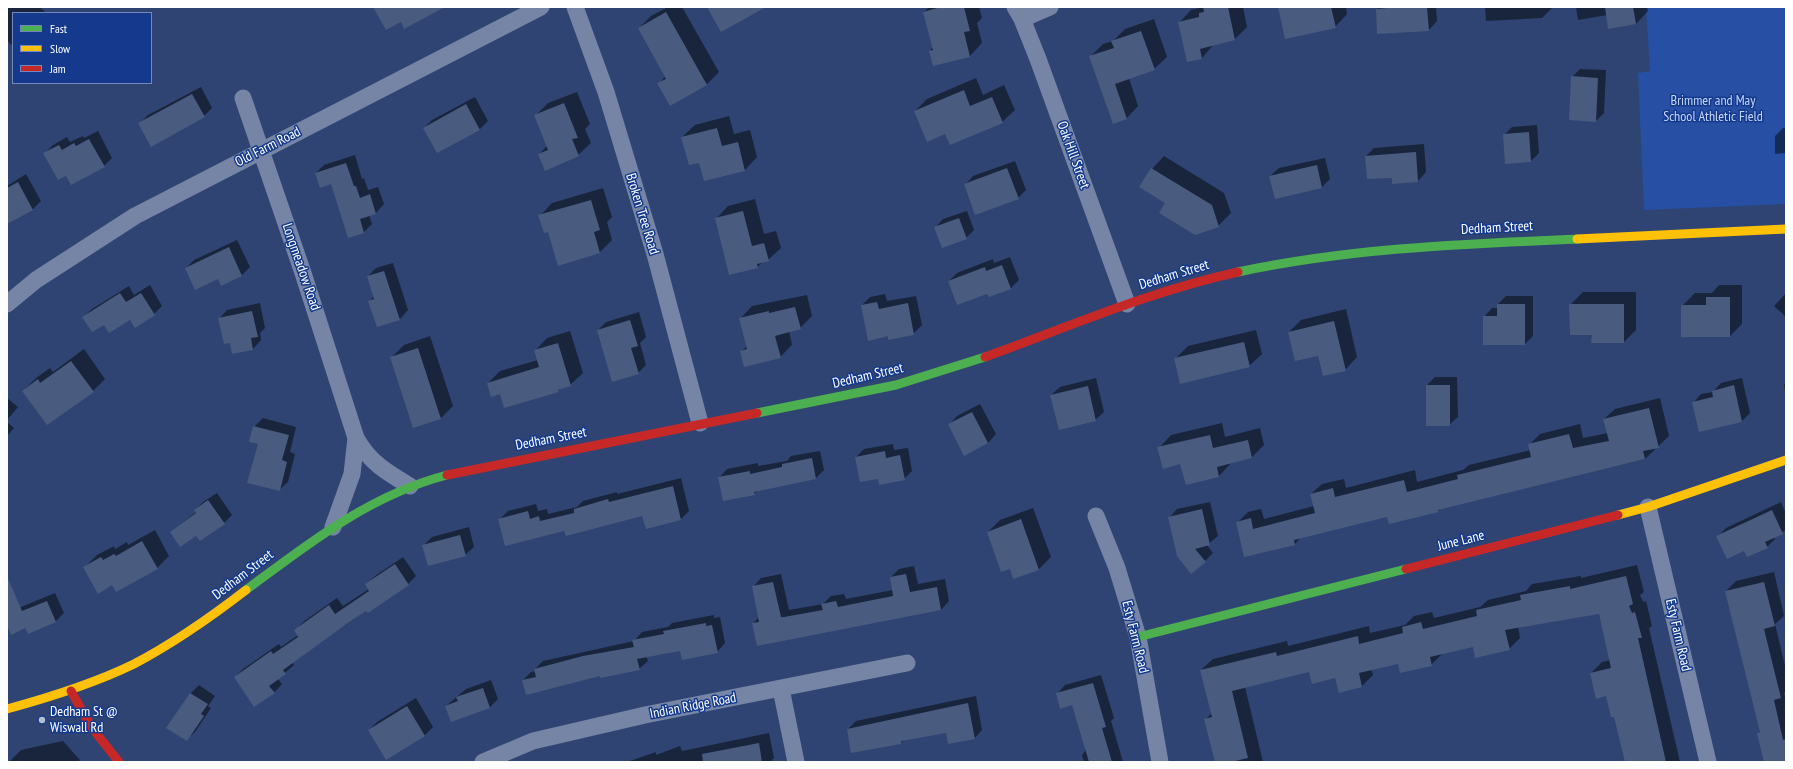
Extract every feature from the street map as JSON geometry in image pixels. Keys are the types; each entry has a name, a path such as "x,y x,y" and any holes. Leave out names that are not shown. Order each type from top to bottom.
{"street":[{"name":"Old Farm Road","path":"7,304 36,280 135,216 541,7"},
{"name":"Broken Tree Road","path":"575,7 606,92 655,254 700,423"},
{"path":"1018,13 1050,7"},
{"name":"Oak Hill Street","path":"1018,13 1127,304"},
{"name":"Longmeadow Road","path":"243,98 305,279 356,438 364,452 378,466 410,486"},
{"name":"Dedham Street","path":"7,709 71,692 122,671 175,641 333,527 371,504 410,486 482,466 582,448 700,423 848,396 926,377 988,356 1127,304 1226,274 1288,262 1382,249 1454,244 1786,229"},
{"name":"Longmeadow Road","path":"333,527 352,474 356,438"},
{"name":"June Lane","path":"1138,637 1648,507 1786,460"},
{"name":"Esty Farm Road","path":"1648,507 1708,762"},
{"name":"Esty Farm Road","path":"1096,516 1117,568 1138,637 1160,762"},
{"name":"Indian Ridge Road","path":"483,762 533,742 645,716 907,663"},
{"path":"781,689 796,762"},
{"path":"71,692 92,728 119,762"}],"green space":[{"name":"Brimmer and May School Athletic Field","path":"1646,7 1786,7 1786,204 1644,210 1638,73 1650,71"}],"building":[{"path":"373,7 445,7 404,29 401,22 386,30"},
{"path":"707,7 766,7 721,32"},
{"path":"941,7 964,7 970,31 964,32 970,57 933,66 929,51 933,50 923,12"},
{"path":"1203,7 1228,7 1235,40 1200,49 1202,59 1187,62 1178,22 1199,17 1199,13 1204,12"},
{"path":"1278,7 1331,7 1336,28 1285,39"},
{"path":"1427,7 1429,31 1377,34 1376,9"},
{"path":"1605,7 1633,7 1636,24 1608,29"},
{"path":"666,12 707,85 670,106 657,83 666,79 638,28"},
{"path":"1141,31 1155,70 1115,84 1127,119 1113,124 1089,56 1114,48 1111,41"},
{"path":"1571,76 1598,78 1596,122 1569,120"},
{"path":"964,90 970,106 992,97 1003,123 950,145 945,134 927,142 914,111"},
{"path":"192,94 205,117 151,147 138,123"},
{"path":"564,103 578,138 572,139 579,156 545,171 538,154 548,150 534,115"},
{"path":"466,104 480,130 437,153 423,128"},
{"path":"717,128 722,146 738,142 745,171 704,181 699,163 689,165 681,137"},
{"path":"1529,132 1531,162 1505,164 1503,134"},
{"path":"89,139 105,167 71,185 66,176 58,180 43,153 59,145 62,150 74,143 76,146"},
{"path":"1416,152 1418,182 1392,184 1392,178 1367,179 1365,156"},
{"path":"346,163 360,198 370,194 376,214 360,219 364,233 348,238 331,184 320,188 315,173"},
{"path":"1317,165 1322,188 1275,199 1269,176"},
{"path":"1007,168 1019,199 975,215 964,184"},
{"path":"1151,168 1212,205 1219,227 1195,235 1159,213 1165,203 1139,187"},
{"path":"18,182 33,210 7,224 7,188"},
{"path":"591,200 600,230 594,232 600,253 558,266 548,232 544,233 538,215"},
{"path":"743,211 752,246 764,243 769,261 757,264 758,268 729,275 715,218"},
{"path":"959,218 967,239 942,248 934,227"},
{"path":"229,247 242,276 221,286 218,279 195,290 185,268"},
{"path":"1002,265 1011,289 989,297 987,294 957,305 948,281 985,267 986,271"},
{"path":"384,271 400,320 377,327 368,301 374,299 367,276"},
{"path":"120,293 126,302 141,293 155,315 135,328 130,320 109,333 104,325 92,332 82,317"},
{"path":"1706,297 1730,297 1730,337 1681,337 1681,305 1706,305"},
{"path":"877,302 879,309 908,303 914,335 888,340 888,336 868,341 861,305"},
{"path":"1497,304 1525,304 1525,345 1483,345 1483,316 1497,316"},
{"path":"1569,304 1624,304 1624,343 1591,343 1592,335 1570,335"},
{"path":"795,307 801,329 775,336 781,358 744,367 740,351 747,349 739,318"},
{"path":"252,311 258,337 251,338 253,350 232,354 230,343 224,344 218,318"},
{"path":"630,320 638,346 631,348 639,374 612,382 597,330"},
{"path":"1334,321 1346,371 1323,376 1318,356 1295,361 1288,332"},
{"path":"1244,342 1250,367 1180,384 1174,358"},
{"path":"558,343 571,386 558,390 559,392 504,408 500,394 491,397 487,383 539,367 534,350"},
{"path":"418,348 441,419 413,428 390,357"},
{"path":"71,361 94,392 47,425 22,391 38,379 40,383"},
{"path":"1426,385 1450,385 1450,426 1426,426"},
{"path":"1734,385 1742,422 1699,432 1692,402 1713,397 1712,391"},
{"path":"1088,386 1096,421 1059,430 1050,395"},
{"path":"1649,408 1659,448 1643,451 1645,459 1438,510 1439,512 1389,524 1387,517 1294,540 1295,545 1244,557 1236,522 1251,518 1253,529 1315,513 1310,494 1333,488 1335,497 1404,480 1407,492 1458,479 1457,475 1531,457 1528,444 1569,434 1573,448 1609,441 1603,419"},
{"path":"972,412 988,443 964,456 948,424"},
{"path":"253,426 289,435 282,460 287,462 280,491 247,483 258,444 249,442"},
{"path":"1210,435 1213,448 1248,440 1252,458 1217,467 1219,477 1186,485 1180,464 1163,469 1157,447"},
{"path":"885,451 886,458 900,455 905,480 879,485 878,479 860,482 855,457"},
{"path":"812,458 816,479 754,492 755,495 723,501 718,477 750,471 750,474 782,467 782,464"},
{"path":"673,486 681,520 646,529 642,516 566,536 564,531 505,546 498,519 528,511 530,519 539,516 540,521 574,513 574,509 608,499 609,502"},
{"path":"208,500 225,524 200,541 196,536 180,547 170,532 196,513 194,510"},
{"path":"1202,509 1210,545 1195,549 1206,562 1191,574 1177,556 1168,517"},
{"path":"1772,510 1783,534 1765,542 1768,548 1747,557 1744,551 1727,559 1716,536"},
{"path":"1021,519 1039,570 1013,579 1010,569 1001,572 987,532"},
{"path":"460,535 466,556 428,566 422,545"},
{"path":"142,541 158,569 116,592 112,585 98,594 83,567 101,557 103,560 114,554 116,556"},
{"path":"395,564 409,585 368,613 366,611 348,623 283,670 286,674 269,686 275,693 254,707 234,677 271,651 273,654 298,637 294,630 329,605 335,614 369,591 365,584"},
{"path":"906,574 910,592 937,587 941,610 757,646 752,623 759,622 752,586 773,582 781,617 784,617 823,610 821,604 836,601 838,607 893,596 890,577"},
{"path":"7,576 22,611 47,601 56,622 28,634 25,628 11,635 7,625"},
{"path":"1626,576 1633,604 1629,606 1632,613 1635,612 1642,638 1638,638 1666,762 1625,762 1614,717 1611,717 1606,696 1596,699 1590,673 1611,668 1599,614 1505,630 1510,650 1475,658 1473,647 1430,657 1432,666 1400,673 1398,664 1359,673 1362,687 1339,693 1335,678 1312,684 1309,672 1232,691 1248,758 1231,762 1215,762 1204,719 1212,717 1200,670 1276,652 1277,656 1358,636 1359,644 1403,633 1402,627 1421,622 1423,629 1477,616 1476,610 1521,600 1520,595 1570,586 1570,589"},
{"path":"1764,582 1775,626 1764,629 1781,698 1774,700 1783,740 1786,739 1786,762 1764,762 1757,733 1760,732 1725,591"},
{"path":"706,623 706,626 712,625 718,653 682,660 680,651 637,659 640,670 600,678 600,676 526,695 522,680 536,677 534,669 583,656 634,647 632,640 664,634 663,631"},
{"path":"1093,683 1106,727 1102,728 1112,762 1089,762 1072,705 1060,709 1056,693"},
{"path":"483,688 490,708 451,722 445,706 458,701 456,697"},
{"path":"190,693 208,704 201,714 204,716 187,741 166,728"},
{"path":"968,703 975,739 948,744 946,733 901,741 901,744 851,753 847,729"},
{"path":"407,706 425,736 386,760 368,730"},
{"path":"759,743 762,762 703,762 702,754"}],"traffic: fast":[{"path":"1238,272 1322,257 1364,252 1449,245 1577,239"},
{"path":"757,413 896,385 985,357"},
{"path":"246,590 341,522 392,495 447,475"},
{"path":"1138,637 1406,569"}],"traffic: slow":[{"path":"1577,239 1786,229"},
{"path":"1618,515 1648,507 1786,460"},
{"path":"7,709 72,690 134,664 192,629 246,590"}],"traffic: jam":[{"path":"985,357 1142,299 1173,289 1238,272"},
{"path":"447,475 757,413"},
{"path":"1406,569 1618,515"},
{"path":"71,691 92,728 119,762"}],"place":[{"name":"Dedham St @ Wiswall Rd","path":"42,720"}]}
